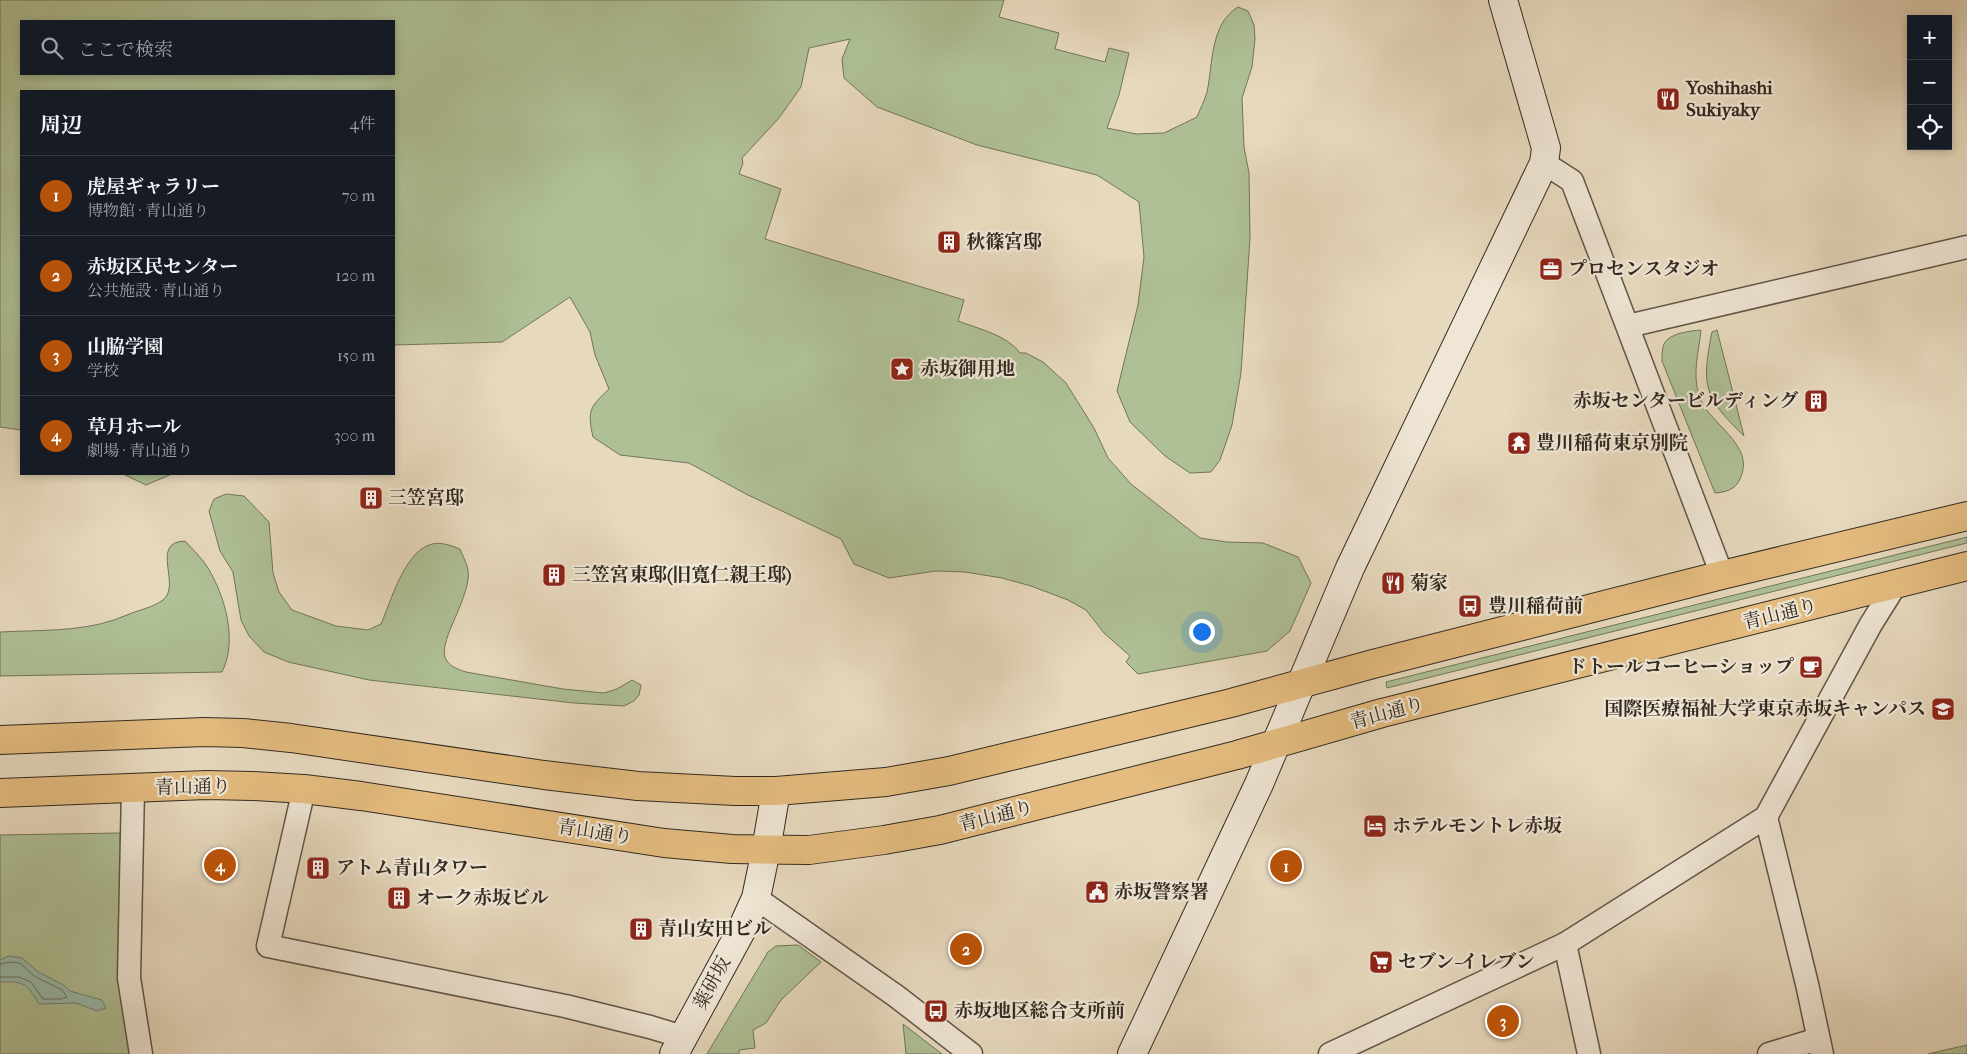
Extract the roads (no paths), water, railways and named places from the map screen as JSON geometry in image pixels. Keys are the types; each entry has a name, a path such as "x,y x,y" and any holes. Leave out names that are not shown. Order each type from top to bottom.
{"highway":[{"path":"0,740 204,732 242,733 291,738 544,775 638,786 776,791 886,782 949,771 1231,703 1722,575 1967,516"},
{"name":"青山通り","path":"0,792 244,786 304,789 361,796 664,843 766,850 809,850 940,830 1275,745 1382,713 1967,566"}],"street":[{"path":"1132,1054 1259,784 1350,568 1544,163 1546,148 1503,0"},
{"path":"1544,163 1572,181 1722,575"},
{"path":"1628,326 1967,247"},
{"path":"1330,1054 1565,944 1766,817 1870,624 1896,584"},
{"path":"133,788 129,978 141,1054"},
{"path":"304,789 268,946 566,1006 650,1027 679,1046"},
{"name":"薬研坂","path":"679,1046 741,931 757,891 776,791"},
{"path":"1766,817 1807,984 1820,1047 1769,1054"},
{"path":"757,891 971,1054"},
{"path":"1565,944 1589,1054"}],"water":[{"path":"9,956 22,958 37,971 65,986 70,991 102,1000 106,1008 97,1011 76,1003 39,1004 24,985 15,982 0,982 0,960"}],"place":[{"name":"Yoshihashi Sukiyaky","path":"1668,99"},
{"name":"秋篠宮邸","path":"949,242"},
{"name":"プロセンスタジオ","path":"1551,269"},
{"name":"赤坂御用地","path":"902,369"},
{"name":"赤坂センタービルディング","path":"1816,401"},
{"name":"豊川稲荷東京別院","path":"1519,443"},
{"name":"三笠宮邸","path":"371,498"},
{"name":"三笠宮東邸(旧寬仁親王邸)","path":"554,575"},
{"name":"菊家","path":"1393,583"},
{"name":"豊川稲荷前","path":"1470,606"},
{"name":"ドトールコーヒーショップ","path":"1811,667"},
{"name":"国際医療福祉大学東京赤坂キャンパス","path":"1943,709"},
{"name":"ホテルモントレ赤坂","path":"1375,826"},
{"name":"草月ホール","path":"220,865"},
{"name":"虎屋ギャラリー","path":"1286,866"},
{"name":"アトム青山タワー","path":"318,868"},
{"name":"赤坂警察署","path":"1097,892"},
{"name":"オーク赤坂ビル","path":"399,898"},
{"name":"青山安田ビル","path":"641,929"},
{"name":"赤坂区民センター","path":"966,949"},
{"name":"セブン-イレブン","path":"1381,962"},
{"name":"赤坂地区総合支所前","path":"936,1011"},
{"name":"山脇学園","path":"1503,1021"}]}
